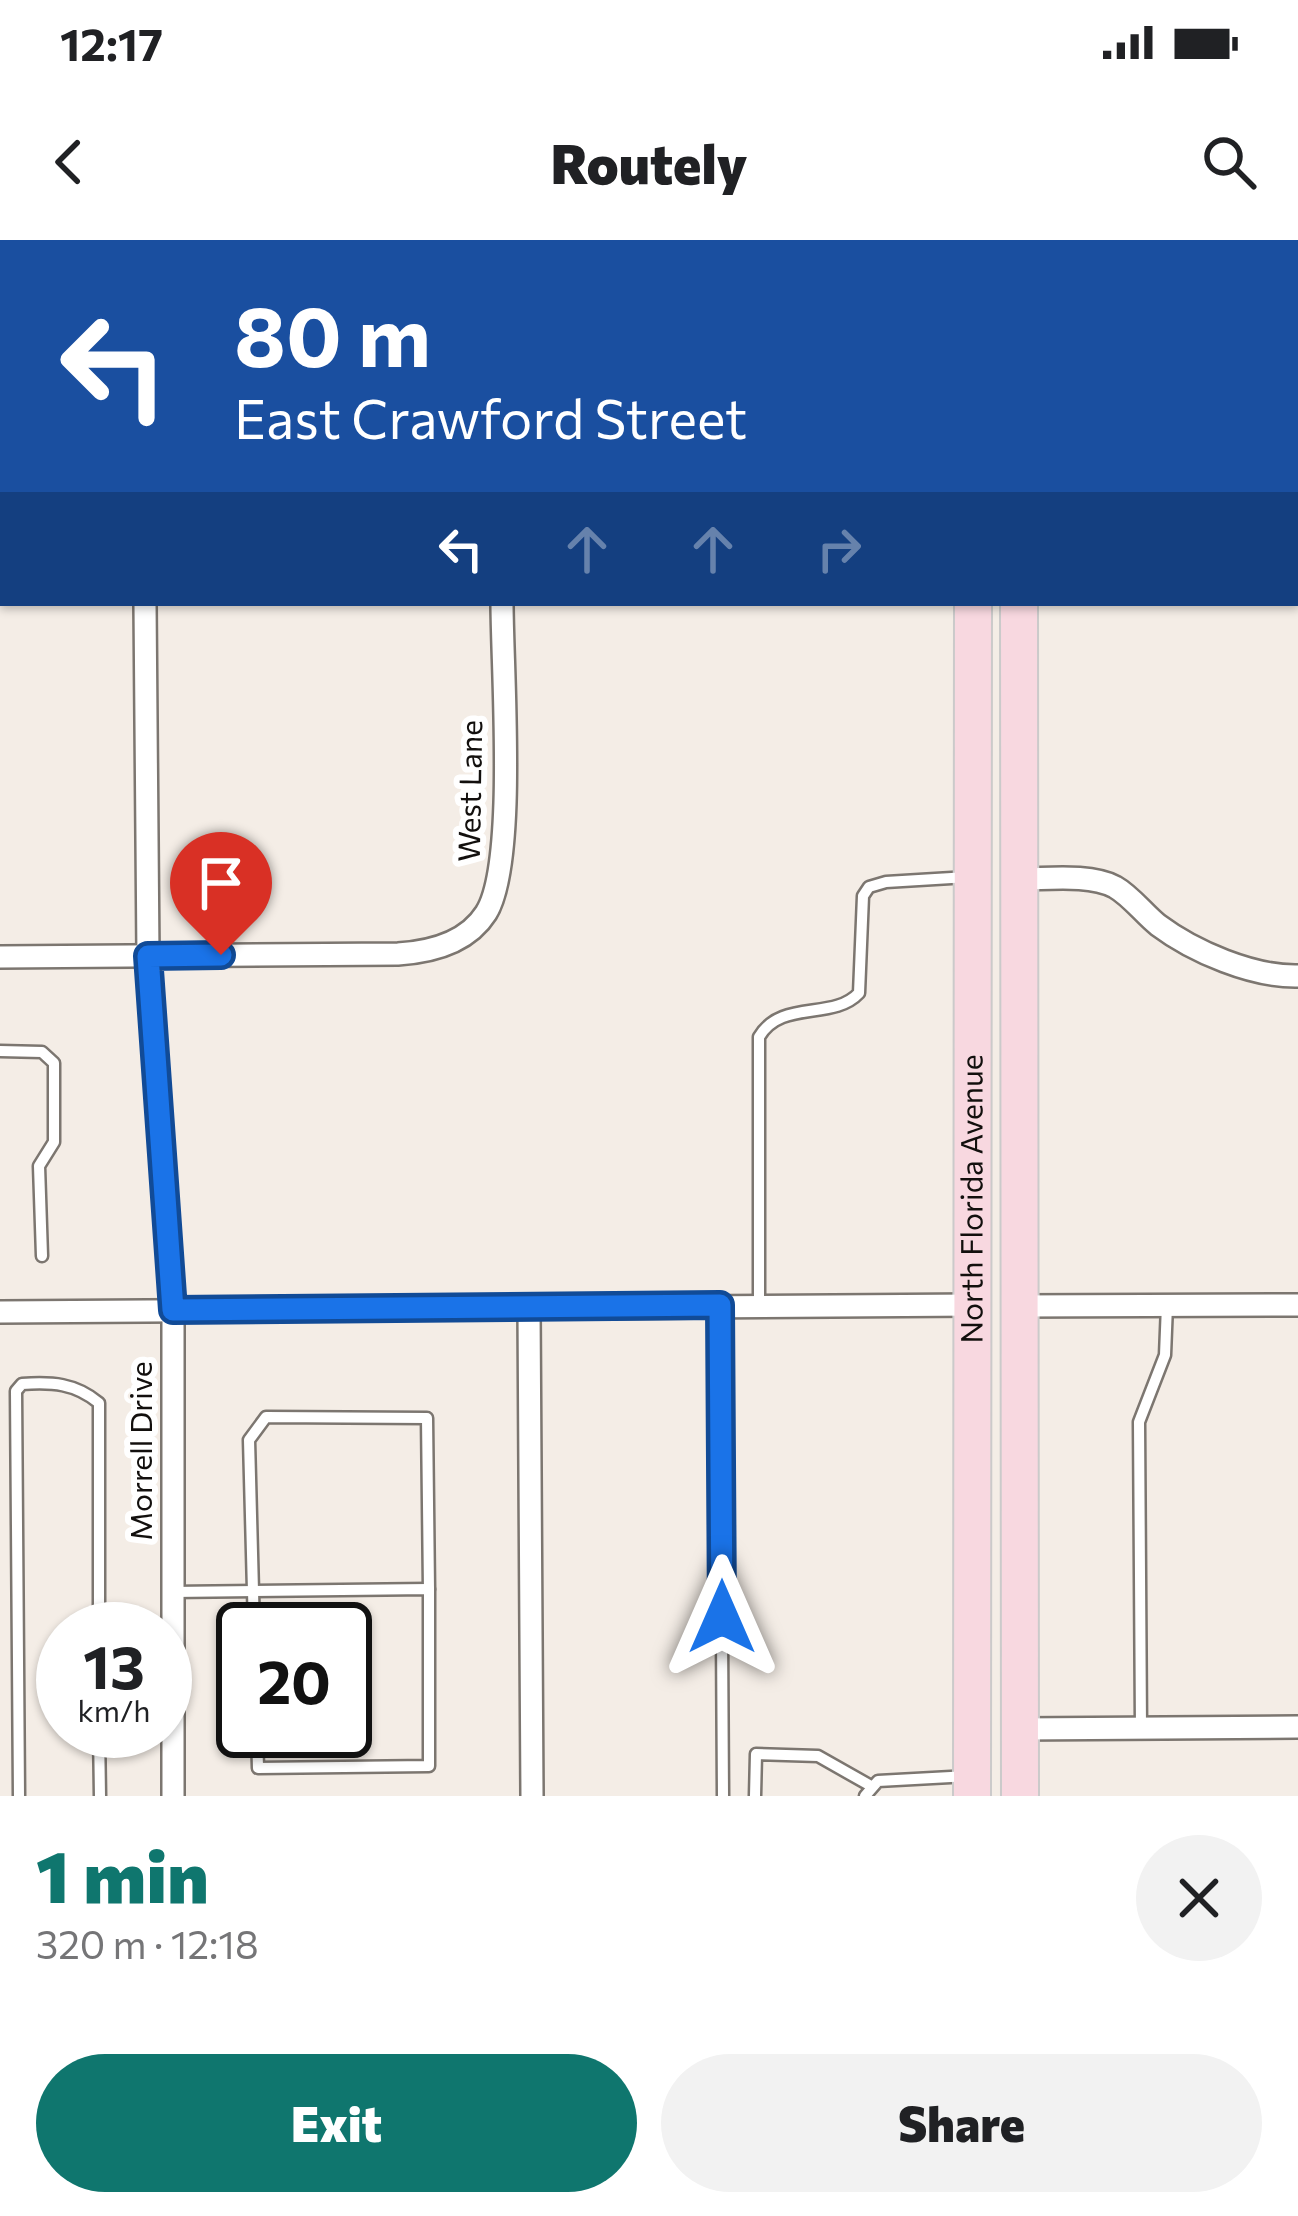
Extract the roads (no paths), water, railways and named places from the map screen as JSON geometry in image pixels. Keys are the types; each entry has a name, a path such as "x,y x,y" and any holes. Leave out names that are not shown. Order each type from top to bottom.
{"main road":[{"name":"North Florida Avenue","path":"972,1786 973,606"},
{"name":"North Florida Avenue","path":"1019,606 1020,1796"},
{"path":"973,1003 997,1076 1001,1277 1019,1306"},
{"path":"975,1305 994,1349 999,1625 1019,1679"}],"street":[{"name":"Morrell Drive","path":"145,606 148,956 173,1310 173,1796"},
{"name":"West Lane","path":"0,957 427,952 458,940 484,917 499,886 502,606"},
{"path":"1022,879 1114,887 1161,928 1207,952 1276,976 1298,976"},
{"path":"0,1312 975,1305"},
{"path":"1019,1306 1298,1305"},
{"path":"529,1308 532,1796"},
{"path":"1019,1729 1298,1727"}],"lane":[{"path":"759,1305 758,1037 781,1016 850,1002 859,993 863,896 868,887 972,876"},
{"path":"0,1052 42,1052 54,1063 54,1142 40,1166 42,1256"},
{"path":"720,1305 723,1796"},
{"path":"1142,1728 1138,1422 1165,1355 1167,1305"},
{"path":"19,1796 16,1391 22,1384 82,1388 98,1402 99,1602"},
{"path":"253,1602 249,1440 266,1417 427,1418 428,1766 258,1768 258,1758"},
{"path":"172,1592 428,1589"},
{"path":"755,1796 756,1754 818,1756 868,1791 878,1780 902,1777 972,1786"},
{"path":"100,1758 100,1796"}]}
